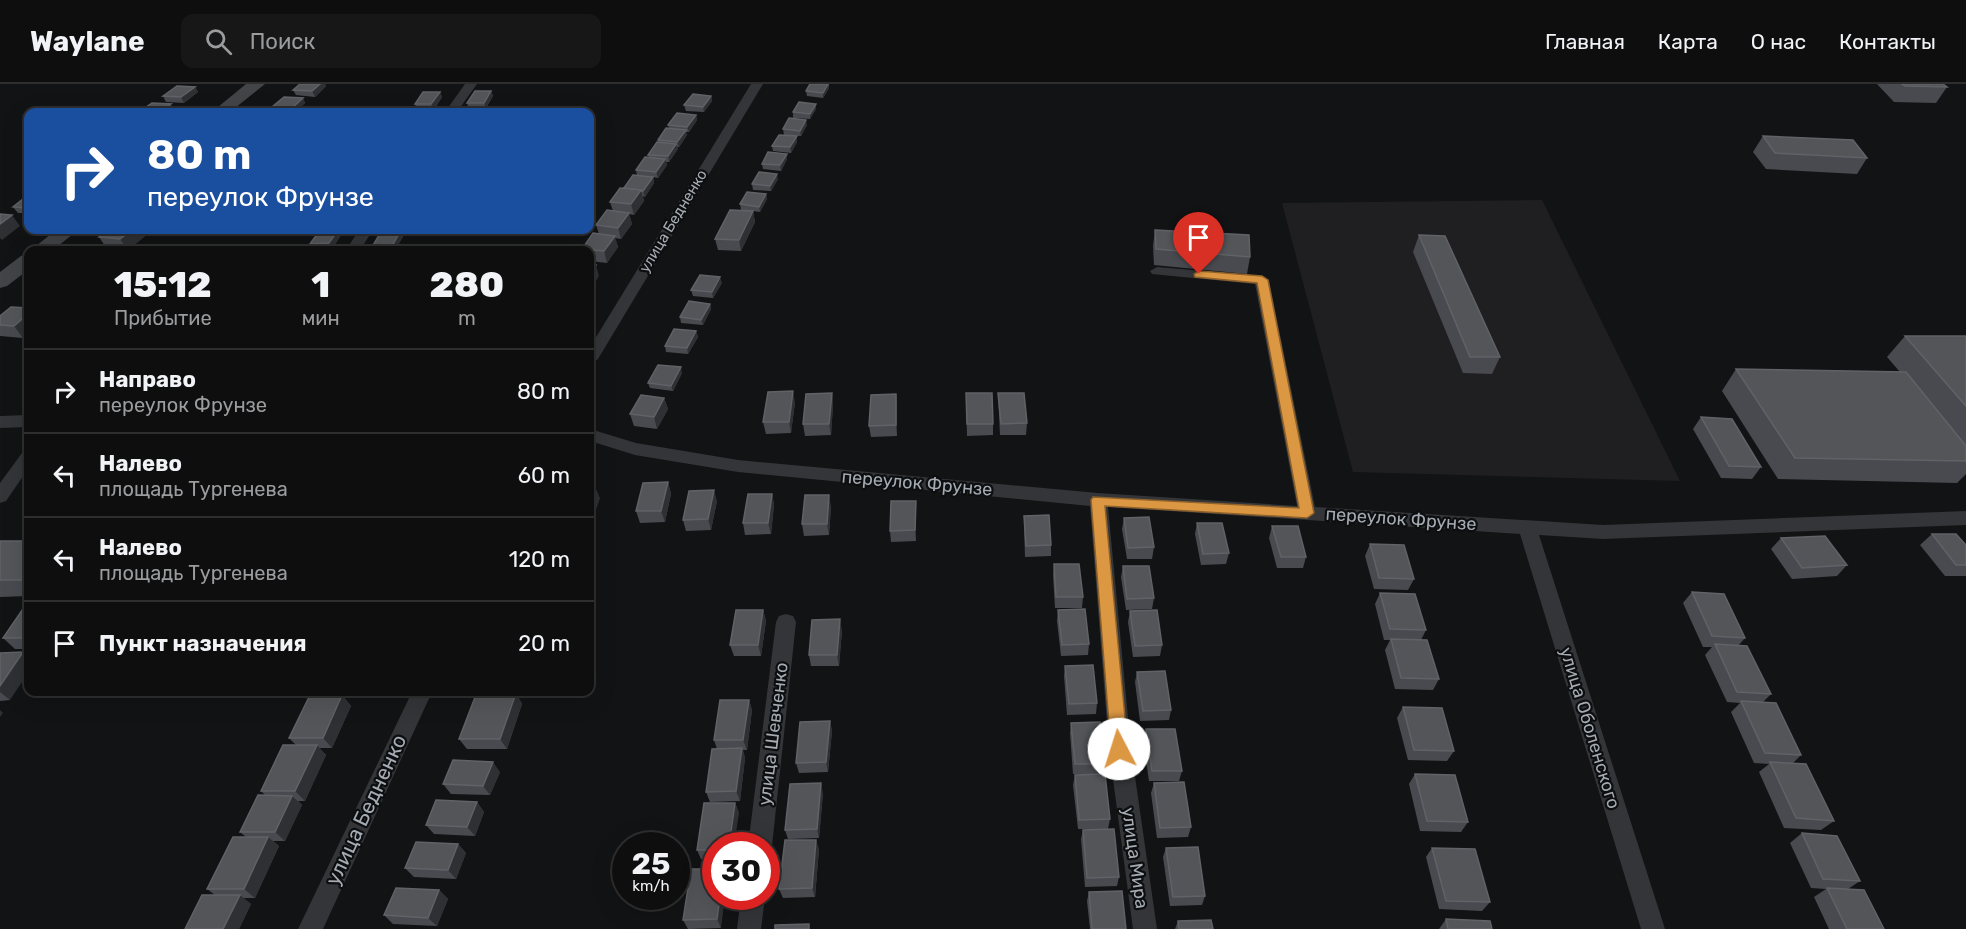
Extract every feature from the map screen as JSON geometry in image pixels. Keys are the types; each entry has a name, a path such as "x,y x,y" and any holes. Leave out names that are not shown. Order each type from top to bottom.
{"main road":[{"path":"225,108 257,84"},
{"path":"46,246 62,234"},
{"path":"0,282 24,263"}],"street":[{"path":"454,108 471,84"},
{"name":"улица Бедненко","path":"594,352 757,84"},
{"path":"1157,271 1262,280 1307,513"},
{"path":"0,422 24,422"},
{"name":"переулок Фрунзе","path":"594,436 635,449 738,466 1098,500 1603,532 1966,518"},
{"path":"0,496 24,463"},
{"name":"улица Мира","path":"1098,500 1119,749 1145,929"},
{"name":"улица Оболенского","path":"1527,527 1653,929"},
{"name":"улица Шевченко","path":"762,832 786,622"},
{"name":"улица Бедненко","path":"310,929 420,696"},
{"path":"749,929 751,910"}],"shaded area":[{"path":"1542,200 1680,481 1353,472 1282,203"}],"building":[{"path":"300,84 320,84 312,91 293,90"},
{"path":"810,84 828,84 823,93 806,91"},
{"path":"1902,84 1943,84 1947,87 1905,86"},
{"path":"177,86 195,87 181,97 163,96"},
{"path":"475,91 491,91 484,103 467,103"},
{"path":"423,92 440,92 431,104 415,104"},
{"path":"693,94 711,96 703,107 684,105"},
{"path":"284,97 303,98 292,108 272,107"},
{"path":"799,102 816,104 810,114 793,112"},
{"path":"152,103 171,104 166,108 145,108"},
{"path":"677,113 696,115 687,127 668,125"},
{"path":"789,118 806,120 800,131 783,129"},
{"path":"666,128 686,130 677,142 658,140"},
{"path":"779,135 797,136 790,147 772,146"},
{"path":"1763,136 1853,140 1867,158 1775,153"},
{"path":"657,142 676,144 668,156 648,155"},
{"path":"768,152 787,154 780,165 762,164"},
{"path":"645,157 665,159 656,172 636,170"},
{"path":"759,172 777,174 770,186 752,184"},
{"path":"633,175 653,177 643,191 624,188"},
{"path":"620,188 641,190 631,204 610,202"},
{"path":"747,192 766,194 759,207 740,204"},
{"path":"24,198 24,208 13,207"},
{"path":"607,210 629,213 618,228 596,225"},
{"path":"730,210 753,211 739,240 715,239"},
{"path":"0,214 12,215 0,224"},
{"path":"1155,230 1249,235 1250,257 1156,249"},
{"path":"594,233 615,236 604,251 594,250 594,246 584,246"},
{"path":"103,234 127,234 120,239 99,237"},
{"path":"317,234 335,234 329,243 310,244"},
{"path":"380,234 399,234 392,246 373,246"},
{"path":"1419,235 1445,236 1500,357 1470,357"},
{"path":"700,275 720,277 712,292 691,290"},
{"path":"689,301 710,304 701,320 680,317"},
{"path":"11,307 24,308 24,317 14,326 0,325 0,316"},
{"path":"674,329 696,331 687,348 665,346"},
{"path":"1905,336 1966,336 1966,406"},
{"path":"658,365 681,367 671,386 648,383"},
{"path":"1736,369 1906,372 1966,446 1966,461 1795,458"},
{"path":"793,391 789,422 763,422 768,392"},
{"path":"832,393 829,424 803,424 806,394"},
{"path":"966,393 992,393 993,424 967,424"},
{"path":"998,393 1024,393 1027,423 1001,424"},
{"path":"896,394 896,425 869,426 871,395"},
{"path":"641,395 664,398 654,417 630,414"},
{"path":"1701,417 1732,419 1761,467 1729,466"},
{"path":"668,482 661,511 636,511 643,483"},
{"path":"714,490 708,519 683,520 689,491"},
{"path":"748,494 772,494 768,523 743,523"},
{"path":"805,495 829,495 827,524 802,524"},
{"path":"891,501 916,501 915,530 890,531"},
{"path":"1049,515 1051,545 1026,546 1024,516"},
{"path":"1149,517 1154,547 1128,548 1124,518"},
{"path":"1197,523 1222,523 1229,553 1203,554"},
{"path":"1272,526 1298,526 1306,557 1281,557"},
{"path":"1932,534 1956,534 1966,545 1966,565 1956,565"},
{"path":"1825,536 1847,565 1802,568 1781,538"},
{"path":"0,541 24,541 24,580 0,580"},
{"path":"1370,544 1404,545 1414,579 1379,578"},
{"path":"1054,564 1079,564 1083,597 1056,597"},
{"path":"1123,566 1149,566 1154,598 1127,599"},
{"path":"1692,592 1724,594 1745,638 1712,636"},
{"path":"1380,593 1415,594 1426,630 1390,629"},
{"path":"24,607 24,638 3,638"},
{"path":"1085,609 1089,644 1062,645 1058,610"},
{"path":"736,610 763,610 758,645 730,645"},
{"path":"1157,610 1162,645 1135,646 1130,611"},
{"path":"840,619 837,655 809,655 812,620"},
{"path":"1391,639 1427,640 1439,679 1401,678"},
{"path":"1715,644 1747,646 1771,694 1737,692"},
{"path":"23,652 0,686 0,653"},
{"path":"1093,665 1097,703 1069,704 1065,666"},
{"path":"1165,671 1171,710 1143,711 1137,672"},
{"path":"310,696 342,696 323,738 289,738"},
{"path":"475,696 515,696 500,739 459,739"},
{"path":"720,700 749,700 743,740 714,740"},
{"path":"1741,701 1776,703 1801,755 1765,753"},
{"path":"1403,707 1442,708 1454,751 1414,750"},
{"path":"830,721 826,762 796,763 800,722"},
{"path":"1100,722 1104,764 1075,764 1071,723"},
{"path":"1146,729 1175,729 1182,771 1152,771"},
{"path":"283,745 317,745 295,791 261,791"},
{"path":"742,748 736,791 706,792 712,749"},
{"path":"453,760 493,762 483,786 443,784"},
{"path":"1770,762 1806,764 1834,821 1796,818"},
{"path":"1105,774 1110,819 1079,820 1075,775"},
{"path":"1415,774 1455,775 1468,822 1427,821"},
{"path":"1184,782 1191,827 1160,828 1154,783"},
{"path":"821,783 817,829 785,830 790,784"},
{"path":"258,795 292,796 275,832 240,832"},
{"path":"436,800 477,802 467,827 426,825"},
{"path":"704,803 735,803 731,832 702,832 702,850 697,850"},
{"path":"1114,829 1119,877 1087,878 1083,830"},
{"path":"1802,833 1837,836 1860,881 1823,879"},
{"path":"233,837 268,837 244,889 207,889"},
{"path":"785,840 816,840 812,888 780,889"},
{"path":"416,842 458,844 448,870 405,868"},
{"path":"1198,847 1205,896 1173,897 1166,848"},
{"path":"1432,848 1475,849 1490,902 1446,901"},
{"path":"691,869 702,869 702,910 718,910 717,919 683,920 685,910 690,910"},
{"path":"396,888 439,890 428,918 384,915"},
{"path":"1827,888 1864,890 1884,929 1847,929"},
{"path":"1122,891 1126,929 1092,929 1089,892"},
{"path":"202,895 240,895 223,929 185,929"},
{"path":"1446,919 1490,921 1492,929 1448,929"},
{"path":"1211,920 1213,929 1179,929 1178,921"},
{"path":"809,924 809,929 775,929 775,925"}],"route":[{"path":"1119,749 1098,500 1307,513 1262,280 1199,274"}]}
